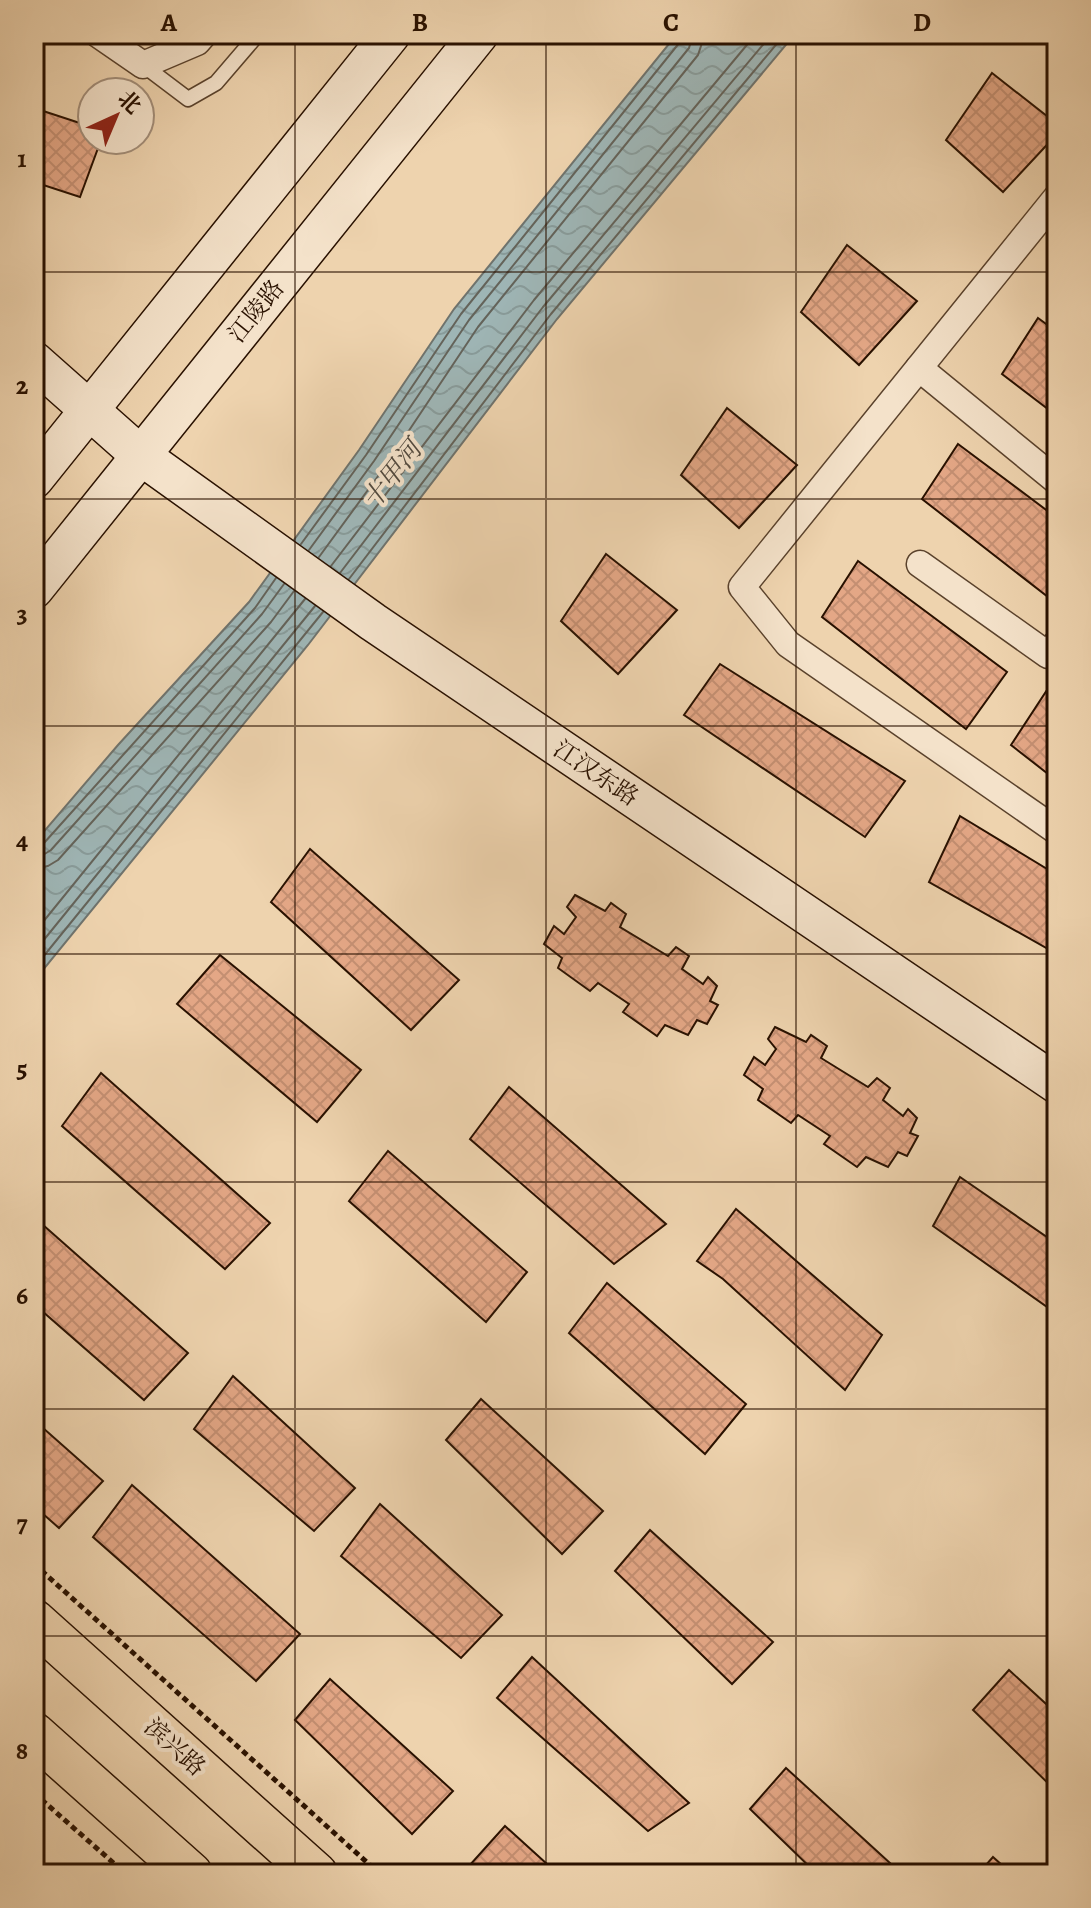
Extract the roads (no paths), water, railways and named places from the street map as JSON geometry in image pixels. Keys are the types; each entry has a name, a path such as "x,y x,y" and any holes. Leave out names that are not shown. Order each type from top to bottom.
{"main road":[{"path":"34,479 391,34"},
{"name":"江陵路","path":"34,589 479,34"},
{"name":"江汉东路","path":"34,361 140,455 373,622 1057,1084"},
{"name":"滨兴路","path":"34,1621 316,1874"},
{"path":"34,1734 191,1874"}],"street":[{"path":"98,34 143,65 197,42 204,34"},
{"path":"1057,197 742,587 788,644 1057,831"},
{"path":"919,368 1057,481"},
{"path":"920,564 1054,653"}],"lane":[{"path":"143,65 188,99 216,83 258,34"}],"water":[{"name":"十甲河","path":"677,34 795,34 557,319 308,645 34,981 34,843 118,745 249,602 359,450 454,309"}]}
